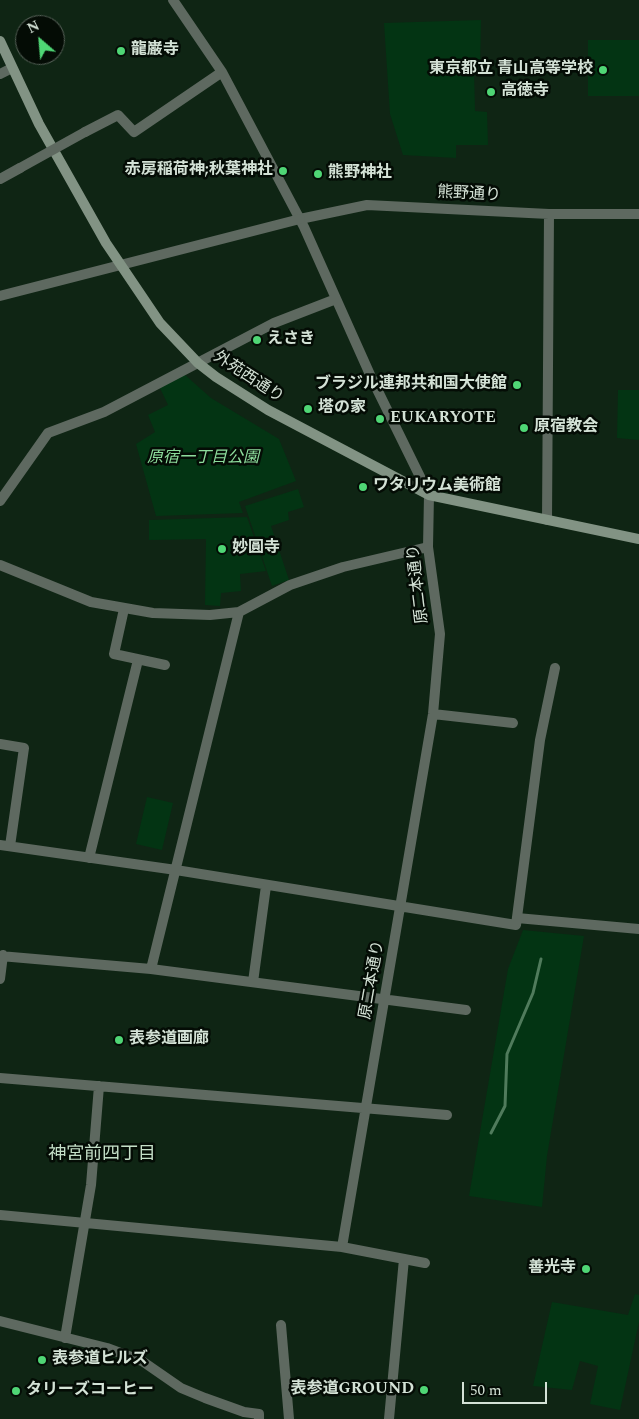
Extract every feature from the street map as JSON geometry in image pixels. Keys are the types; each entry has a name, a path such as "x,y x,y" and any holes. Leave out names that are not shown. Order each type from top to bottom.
{"main road":[{"name":"外苑西通り","path":"0,41 69,180 120,266 160,323 198,363 268,410 429,495 639,539"}],"street":[{"path":"173,0 222,72 300,218 372,379 429,495"},
{"path":"0,74 12,68"},
{"path":"0,179 118,115 134,132 222,72"},
{"name":"熊野通り","path":"0,296 300,218 366,205 549,214 639,214"},
{"path":"547,520 549,214"},
{"path":"0,501 48,433 104,412 274,323 336,299"},
{"name":"原二本通り","path":"342,1247 433,714 440,634 428,547 429,495"},
{"path":"0,565 92,602 124,609 187,615 239,612 267,596 313,577 372,559 428,547"},
{"path":"124,609 114,654 165,665"},
{"path":"151,969 239,612"},
{"path":"89,858 138,660"},
{"path":"0,744 24,748 5,846 176,870 400,908 516,925 540,740 555,668"},
{"path":"433,714 513,723"},
{"path":"253,982 266,886"},
{"path":"517,918 639,929"},
{"path":"0,979 2,955 151,969 466,1010"},
{"path":"0,1078 447,1115"},
{"path":"66,1338 86,1223 99,1086"},
{"path":"0,1215 342,1247 425,1263"},
{"path":"389,1419 404,1259"},
{"path":"0,1321 107,1348 142,1361 181,1388 244,1412 259,1414 259,1419"},
{"path":"280,1325 290,1419"}],"green space":[{"path":"481,20 480,69 474,70 475,111 487,112 488,145 456,145 456,158 403,155 390,114 384,23"},
{"path":"588,40 639,40 639,96 588,96"},
{"name":"原宿一丁目公園","path":"184,374 211,398 279,439 296,481 239,502 243,513 156,516 136,444 155,432 148,415 168,405 159,386"},
{"path":"618,390 639,390 639,440 617,438"},
{"path":"298,489 304,507 288,512 289,520 271,526 289,580 272,586 245,506"},
{"path":"247,517 266,571 240,574 241,591 221,593 220,606 205,605 206,539 149,540 149,520"},
{"path":"147,797 173,803 162,850 136,844"},
{"path":"523,930 584,936 547,1156 542,1207 469,1196 508,969"},
{"path":"635,1294 639,1295 639,1322 620,1410 590,1404 598,1366 580,1361 572,1390 533,1386 552,1302 628,1315"}],"waterway":[{"path":"491,1133 505,1106 507,1054 533,993 541,959"}],"place":[{"name":"龍巌寺","path":"121,51"},
{"name":"東京都立 青山高等学校","path":"603,70"},
{"name":"高徳寺","path":"491,92"},
{"name":"赤房稲荷神;秋葉神社","path":"283,171"},
{"name":"熊野神社","path":"318,174"},
{"name":"えさき","path":"257,340"},
{"name":"ブラジル連邦共和国大使館","path":"517,385"},
{"name":"塔の家","path":"308,409"},
{"name":"EUKARYOTE","path":"380,419"},
{"name":"原宿教会","path":"524,428"},
{"name":"ワタリウム美術館","path":"363,487"},
{"name":"妙圓寺","path":"222,549"},
{"name":"表参道画廊","path":"119,1040"},
{"name":"善光寺","path":"586,1269"},
{"name":"表参道ヒルズ","path":"42,1360"},
{"name":"表参道GROUND","path":"424,1390"},
{"name":"タリーズコーヒー","path":"16,1391"}],"district":[{"name":"神宮前四丁目","path":"102,1155"}]}
